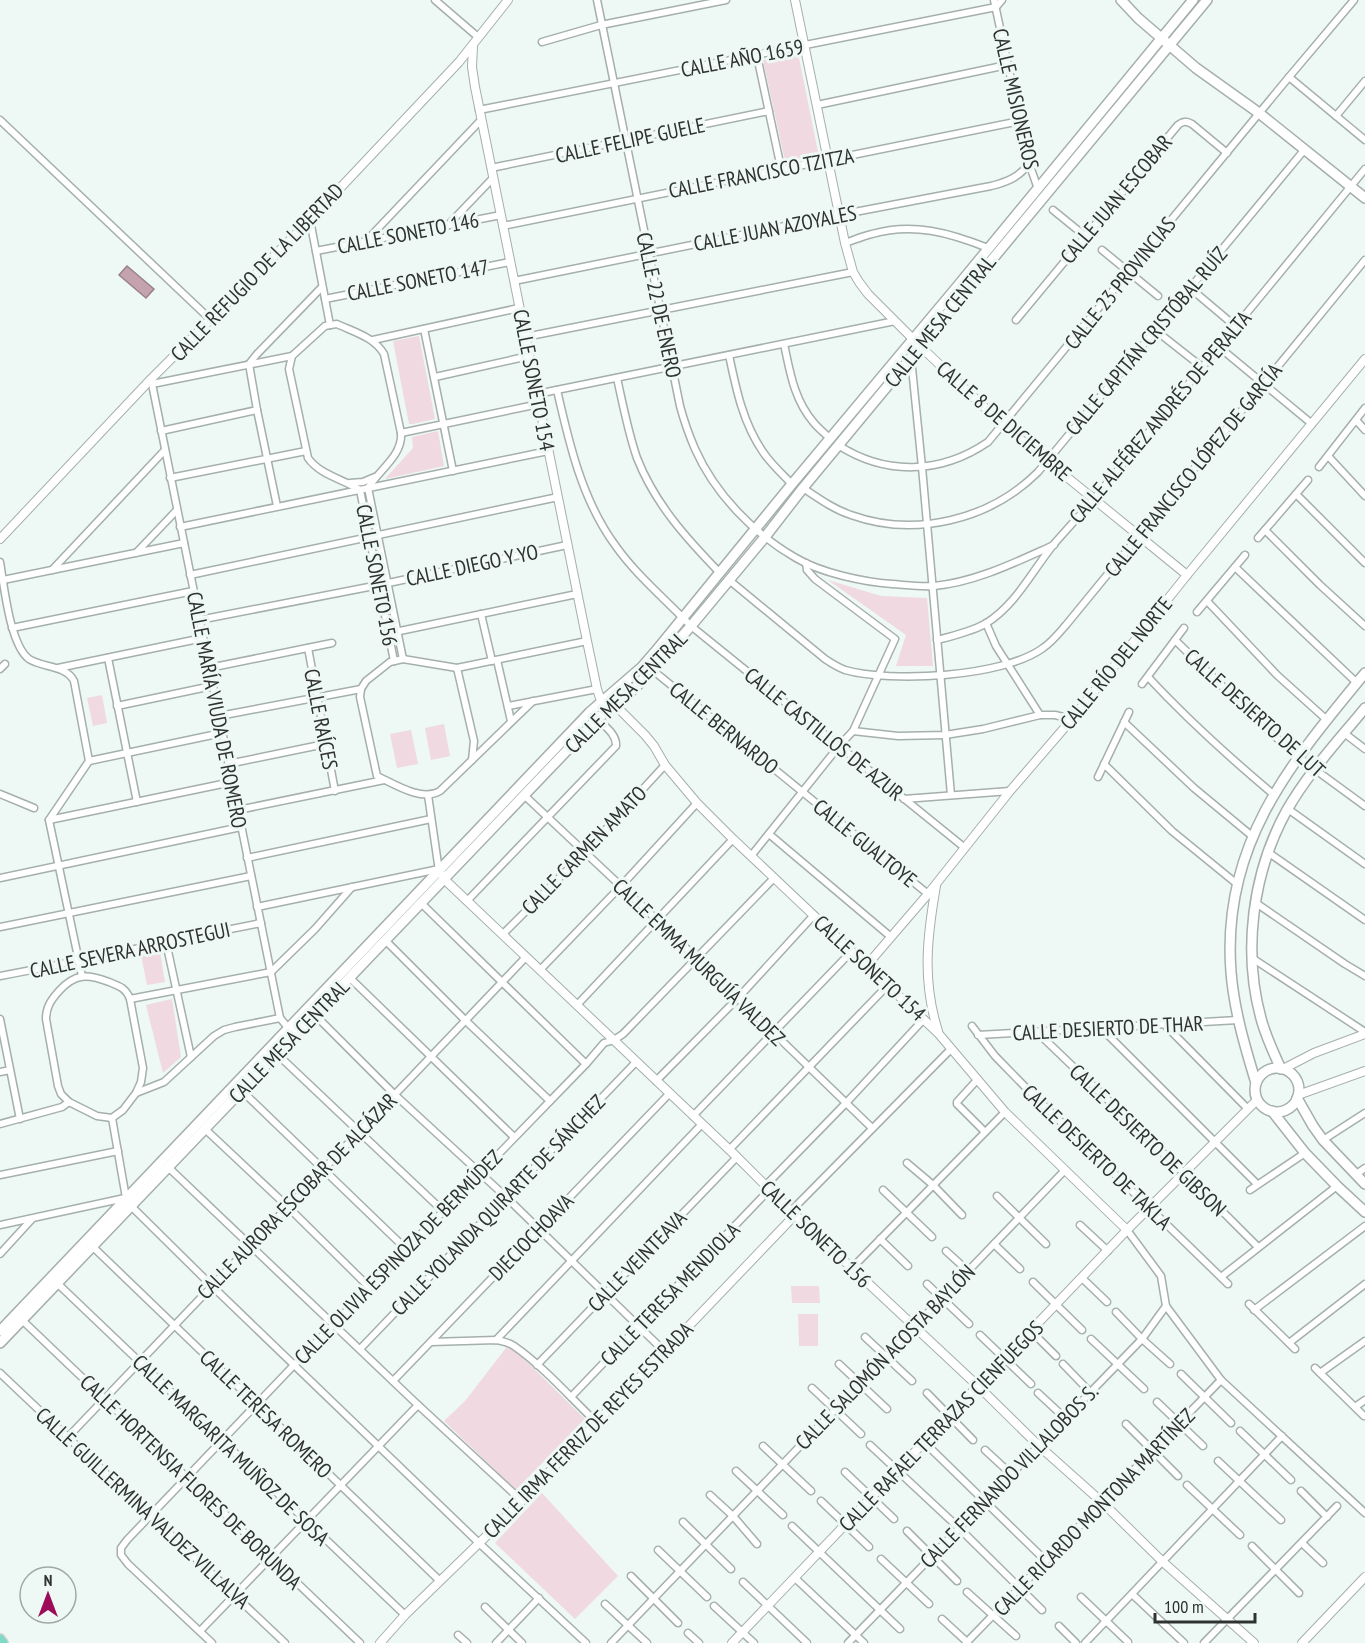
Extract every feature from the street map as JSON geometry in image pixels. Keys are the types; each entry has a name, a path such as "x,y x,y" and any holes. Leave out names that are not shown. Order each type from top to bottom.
{"main road":[{"path":"1121,0 1138,18 1196,68 1259,113 1365,198"},
{"name":"CALLE MESA CENTRAL","path":"0,1343 92,1246 128,1202 168,1167 277,1054 292,1031 314,1014 421,903 441,873 525,796 598,714 601,702 649,667 684,618 792,484 834,442 911,357 916,343 988,248 1193,0"},
{"name":"CALLE MESA CENTRAL","path":"0,1331 128,1202 441,873 598,714 615,705 649,667 691,626 765,537 834,442 1207,0"},
{"path":"1365,673 1298,757 1273,794 1252,836 1237,884 1231,923 1230,957 1238,1020 1256,1083 1257,1100 1272,1112 1305,1153 1365,1212"},
{"path":"1282,1069 1268,1039 1254,985 1252,958 1256,896 1277,830 1288,809 1315,770 1365,708"},
{"path":"1256,1083 1259,1077 1269,1070 1282,1069 1289,1072 1297,1082 1298,1097 1313,1126 1323,1140 1365,1184"},
{"path":"1272,1112 1290,1108 1298,1097"},
{"path":"0,1639 3,1643"}],"street":[{"path":"435,0 478,37"},
{"name":"CALLE REFUGIO DE LA LIBERTAD","path":"0,539 310,220 473,45 508,0"},
{"name":"CALLE 22 DE ENERO","path":"597,0 680,406 696,451 725,497 765,537 796,558 858,580 932,586 978,577 1054,545"},
{"path":"542,42 601,25 726,0"},
{"name":"CALLE 8 DE DICIEMBRE","path":"795,0 839,215 853,272 868,294 916,343 1003,425 1187,575"},
{"path":"995,4 1002,0"},
{"name":"CALLE 23 PROVINCIAS","path":"784,344 795,392 802,406 814,423 834,442 853,455 884,465 911,467 951,461 971,453 988,442 1003,425 1354,0"},
{"name":"CALLE AÑO 1659","path":"480,110 757,56 995,4"},
{"name":"CALLE MISIONEROS","path":"995,4 1029,163 1041,198"},
{"name":"CALLE SONETO 154","path":"473,45 472,67 481,120 601,702"},
{"path":"757,56 781,168"},
{"path":"817,105 1007,65"},
{"path":"1289,77 1365,140"},
{"path":"1336,117 1365,81"},
{"name":"CALLE FELIPE GUELE","path":"491,168 769,111"},
{"path":"0,120 211,320"},
{"path":"365,241 481,120"},
{"name":"CALLE FRANCISCO TZITZA","path":"503,226 1020,121"},
{"name":"CALLE JUAN ESCOBAR","path":"1016,320 1178,125 1183,122 1192,124 1227,153"},
{"name":"CALLE CAPITÁN CRISTÓBAL RUÍZ","path":"802,488 851,516 893,525 927,525 973,514 1000,501 1028,482 1047,461 1305,149"},
{"name":"CALLE JUAN AZOYALES","path":"514,281 1002,184 1019,175 1029,163"},
{"name":"CALLE ALFÉREZ ANDRÉS DE PERALTA","path":"937,640 957,635 986,623 1003,610 1020,592 1054,545 1365,169"},
{"path":"449,224 493,178"},
{"path":"1053,210 1085,236"},
{"name":"CALLE SONETO 146","path":"315,251 501,215"},
{"path":"310,220 330,325"},
{"path":"845,243 882,231 913,228 946,233 988,248"},
{"path":"1102,250 1158,296"},
{"name":"CALLE FRANCISCO LÓPEZ DE GARCÍA","path":"729,580 835,666 854,672 878,676 940,676 966,673 1007,664 1043,649 1139,536 1365,260"},
{"name":"CALLE SONETO 147","path":"325,299 510,262"},
{"path":"525,337 853,272"},
{"path":"277,506 249,364 322,287"},
{"path":"1190,288 1235,326"},
{"path":"372,340 519,308"},
{"path":"537,394 895,321"},
{"path":"152,382 292,356 325,326 330,325 337,324 372,340 379,345 384,354 402,438 398,451 368,488"},
{"path":"424,329 453,471"},
{"path":"1155,330 1202,368"},
{"path":"1219,347 1312,424"},
{"path":"729,355 743,412 753,436 764,453 792,484"},
{"path":"292,356 289,369 308,458 315,466 360,490"},
{"path":"435,377 529,356"},
{"path":"911,357 951,795"},
{"name":"CALLE RÍO DEL NORTE","path":"867,965 1072,719 1365,359"},
{"path":"616,378 638,460 654,494 686,538 720,573"},
{"name":"CALLE MARÍA VIUDA DE ROMERO","path":"152,382 280,1018 292,1031"},
{"name":"CALLE CASTILLOS DE AZUR","path":"557,390 569,443 591,502 604,529 629,563 691,626 965,848"},
{"path":"401,433 539,404"},
{"path":"1319,467 1365,408"},
{"path":"161,431 257,410"},
{"path":"1356,420 1365,430"},
{"path":"51,570 165,450"},
{"path":"170,478 306,451"},
{"path":"180,527 548,451"},
{"path":"1328,456 1365,496"},
{"path":"346,483 363,482 375,477"},
{"path":"1258,538 1308,480"},
{"name":"CALLE SONETO 156","path":"368,488 403,659"},
{"name":"CALLE SONETO 156","path":"360,490 394,661"},
{"path":"1296,494 1365,563"},
{"path":"190,575 558,497"},
{"path":"135,553 177,510"},
{"path":"1265,530 1365,626"},
{"path":"3,580 184,543"},
{"name":"CALLE DIEGO Y YO","path":"199,620 567,545"},
{"path":"1197,612 1245,555"},
{"path":"0,562 12,628 19,647 33,661 68,673 74,681 89,761 49,820 82,976"},
{"name":"CALLE 22 DE ENERO","path":"806,563 807,570 815,579 895,639 878,676"},
{"path":"1235,567 1357,683"},
{"path":"12,628 193,591"},
{"path":"388,634 577,594"},
{"path":"1207,601 1277,675 1326,720"},
{"path":"481,614 512,721"},
{"name":"CALLE RÍO DEL NORTE","path":"986,623 996,646 1040,715"},
{"name":"CALLE DESIERTO DE LUT","path":"1142,684 1184,628"},
{"path":"54,668 203,638"},
{"name":"CALLE DESIERTO DE LUT","path":"1175,640 1298,757 1365,806"},
{"path":"533,701 434,795 419,794 377,776 360,697 361,688 366,681 390,662 403,659 457,668 587,641"},
{"path":"209,668 332,643"},
{"name":"CALLE RAÍCES","path":"308,648 335,791"},
{"path":"108,658 137,802"},
{"name":"CALLE BERNARDO","path":"649,667 803,791"},
{"path":"457,668 474,741 471,760"},
{"path":"751,856 853,731 878,676"},
{"path":"1148,677 1191,722 1273,794"},
{"path":"117,706 212,686"},
{"path":"219,716 361,688"},
{"path":"508,706 597,689"},
{"name":"CALLE SONETO 154","path":"615,705 645,735 665,765 732,838 924,1019 1005,1112 1127,1230"},
{"path":"1098,777 1129,712"},
{"path":"467,901 615,746 616,739 598,714"},
{"name":"CALLE RÍO DEL NORTE","path":"853,731 898,736 945,735 983,729 1040,715 1055,715 1072,719"},
{"path":"1124,722 1194,788 1252,836"},
{"path":"89,761 222,734"},
{"path":"1344,734 1365,749"},
{"path":"228,764 325,744"},
{"path":"1104,764 1172,831 1237,884"},
{"name":"CALLE CARMEN AMATO","path":"502,934 585,852 665,765"},
{"path":"238,810 386,780"},
{"path":"49,820 232,782"},
{"name":"CALLE GUALTOYE","path":"803,791 928,894"},
{"path":"904,799 1010,791"},
{"path":"0,794 34,808"},
{"path":"257,907 352,887 441,873 428,795"},
{"name":"CALLE EMMA MURGUÍA VALDEZ","path":"525,796 873,1128"},
{"path":"540,970 621,886 697,802"},
{"path":"1288,809 1365,864"},
{"path":"248,858 431,819"},
{"path":"0,878 241,827"},
{"path":"769,834 891,938"},
{"path":"577,1005 732,838"},
{"path":"1269,853 1365,920"},
{"name":"CALLE SONETO 156","path":"441,873 467,901 793,1213 1164,1562 1254,1643"},
{"path":"0,927 251,876"},
{"name":"CALLE OLIVIA ESPINOZA DE BERMÚDEZ","path":"212,1643 128,1564 121,1556 121,1548 604,1043 623,1034 774,878"},
{"path":"936,884 926,964 938,1033"},
{"path":"130,999 271,972 315,929 352,887"},
{"path":"421,903 586,1064"},
{"path":"1256,903 1365,976"},
{"path":"656,1081 738,998 814,915"},
{"name":"CALLE SEVERA ARROSTEGUI","path":"0,976 79,962 261,923"},
{"path":"385,940 550,1101"},
{"path":"166,942 191,1057"},
{"path":"693,1116 852,951"},
{"name":"CALLE AURORA ESCOBAR DE ALCÁZAR","path":"68,1437 526,957"},
{"path":"1252,958 1365,1033"},
{"path":"82,976 95,977 121,987 130,999 143,1068 141,1082 123,1110 112,1118 97,1116 69,1102 61,1094 46,1009 65,984 82,976"},
{"path":"349,978 514,1137"},
{"path":"729,1150 888,985"},
{"path":"314,1014 394,1094 505,1196 664,1351"},
{"path":"136,1093 164,1082 214,1036 224,1030 280,1018"},
{"name":"CALLE TERESA MENDIOLA","path":"571,1397 924,1019"},
{"name":"CALLE DESIERTO DE THAR","path":"978,1035 1238,1020"},
{"path":"0,1023 20,1119"},
{"path":"1164,1024 1248,1109"},
{"name":"CALLE DESIERTO DE TAKLA","path":"972,1026 994,1056 1228,1284"},
{"path":"1101,1028 1257,1185"},
{"name":"CALLE DESIERTO DE GIBSON","path":"1038,1033 1258,1247"},
{"path":"1282,1069 1314,1053 1365,1033"},
{"path":"793,1213 951,1049"},
{"path":"277,1054 443,1211"},
{"name":"CALLE YOLANDA QUIRARTE DE SÁNCHEZ","path":"360,1349 636,1062"},
{"path":"0,1072 10,1070"},
{"path":"1298,1097 1365,1071"},
{"path":"977,1080 957,1104 985,1132"},
{"path":"242,1090 406,1249"},
{"name":"DIECIOCHOAVA","path":"393,1381 669,1094"},
{"name":"CALLE RAFAEL TERRAZAS CIENFUEGOS","path":"732,1643 1127,1230 1257,1100"},
{"path":"0,1124 62,1107 69,1102"},
{"path":"852,1268 1005,1112"},
{"path":"1323,1140 1365,1113"},
{"path":"112,1118 128,1202 378,1446 586,1643"},
{"path":"496,1340 702,1124"},
{"path":"205,1129 369,1287"},
{"path":"0,1175 118,1151"},
{"path":"1250,1190 1305,1153"},
{"name":"CALLE VEINTEAVA","path":"537,1365 737,1157"},
{"path":"908,1162 962,1215"},
{"path":"168,1167 522,1501"},
{"path":"1355,1175 1365,1168"},
{"name":"CALLE SALOMÓN ACOSTA BAYLÓN","path":"611,1643 1065,1170"},
{"path":"1221,1277 1337,1186"},
{"path":"883,1190 932,1237"},
{"path":"997,1196 1046,1244"},
{"path":"0,1225 128,1202"},
{"name":"CALLE IRMA FERRIZ DE REYES ESTRADA","path":"380,1643 522,1501 793,1213"},
{"path":"0,1254 33,1218"},
{"path":"1080,1225 1108,1251"},
{"path":"1254,1310 1365,1226"},
{"path":"1127,1230 1161,1276 1166,1306 1221,1380 1365,1513"},
{"path":"880,1239 908,1266"},
{"path":"994,1244 1020,1269"},
{"name":"CALLE TERESA ROMERO","path":"92,1246 440,1581"},
{"path":"946,1251 968,1271"},
{"path":"1082,1278 1107,1302"},
{"path":"1033,1282 1082,1330"},
{"name":"CALLE MARGARITA MUÑOZ DE SOSA","path":"57,1283 405,1616"},
{"path":"927,1284 969,1324"},
{"path":"1289,1343 1365,1284"},
{"path":"1249,1304 1295,1349"},
{"name":"CALLE FERNANDO VILLALOBOS S.","path":"848,1643 1142,1339 1166,1306"},
{"path":"1116,1312 1170,1364"},
{"name":"CALLE HORTENSIA FLORES DE BORUNDA","path":"22,1320 360,1643"},
{"path":"1031,1331 1056,1356"},
{"path":"980,1335 1031,1384"},
{"path":"865,1337 912,1381"},
{"path":"1091,1339 1144,1389"},
{"name":"CALLE IRMA FERRIZ DE REYES ESTRADA","path":"431,1342 496,1340 506,1342 537,1365 596,1422"},
{"path":"1320,1374 1365,1341"},
{"path":"839,1364 887,1409"},
{"path":"1063,1364 1090,1392"},
{"path":"1315,1368 1364,1416"},
{"name":"CALLE GUILLERMINA VALDEZ VILLALVA","path":"0,1373 285,1643"},
{"path":"1181,1374 1231,1423"},
{"name":"CALLE RICARDO MONTONA MARTÍNEZ","path":"968,1643 1221,1380"},
{"path":"812,1388 861,1434"},
{"path":"1038,1393 1065,1418"},
{"path":"927,1394 973,1440"},
{"path":"1355,1407 1365,1400"},
{"path":"1157,1402 1203,1446"},
{"path":"200,1631 418,1405"},
{"path":"1126,1424 1178,1476"},
{"path":"1240,1431 1291,1480"},
{"path":"1085,1643 1282,1436"},
{"path":"924,1443 1046,1561"},
{"path":"870,1444 1042,1610"},
{"path":"763,1446 811,1491"},
{"path":"986,1450 1011,1474"},
{"path":"1218,1461 1281,1520"},
{"path":"736,1471 783,1515"},
{"path":"845,1472 894,1519"},
{"path":"1187,1485 1240,1535"},
{"path":"1301,1491 1327,1516"},
{"path":"710,1495 758,1544"},
{"path":"821,1501 869,1547"},
{"path":"1204,1643 1337,1506"},
{"path":"683,1522 731,1569"},
{"path":"792,1526 900,1629"},
{"path":"907,1531 957,1581"},
{"path":"1302,1543 1323,1563"},
{"path":"1252,1546 1299,1593"},
{"path":"658,1550 707,1597"},
{"path":"881,1559 929,1604"},
{"path":"631,1576 678,1623"},
{"path":"1302,1643 1365,1577"},
{"path":"795,1578 864,1643"},
{"path":"743,1582 807,1643"},
{"path":"967,1592 1016,1636"},
{"path":"1132,1594 1184,1643"},
{"path":"1081,1597 1128,1641"},
{"path":"496,1643 539,1599"},
{"path":"605,1604 646,1643"},
{"path":"714,1606 754,1643"},
{"path":"485,1607 522,1643"},
{"path":"942,1619 968,1643"},
{"path":"1059,1626 1076,1643"},
{"path":"688,1633 699,1643"},
{"path":"458,1635 467,1643"}],"shaded area":[{"path":"798,53 818,152 815,156 787,162 763,60"},
{"path":"127,266 154,289 146,298 119,275"},
{"path":"419,336 435,419 409,424 393,341"},
{"path":"438,431 444,466 385,479 413,448 412,437"},
{"path":"828,580 881,596 927,598 933,666 896,666 906,635"},
{"path":"102,695 107,723 93,726 87,698"},
{"path":"444,724 450,756 431,760 425,728"},
{"path":"411,730 418,764 397,768 390,734"},
{"path":"160,952 165,982 147,985 141,955"},
{"path":"172,999 181,1057 163,1073 146,1005"},
{"path":"791,1286 819,1286 820,1303 792,1303"},
{"path":"798,1314 818,1314 818,1346 799,1346"},
{"path":"506,1348 515,1350 585,1419 516,1490 444,1421 465,1401"},
{"path":"542,1493 618,1576 575,1619 495,1543"}]}
